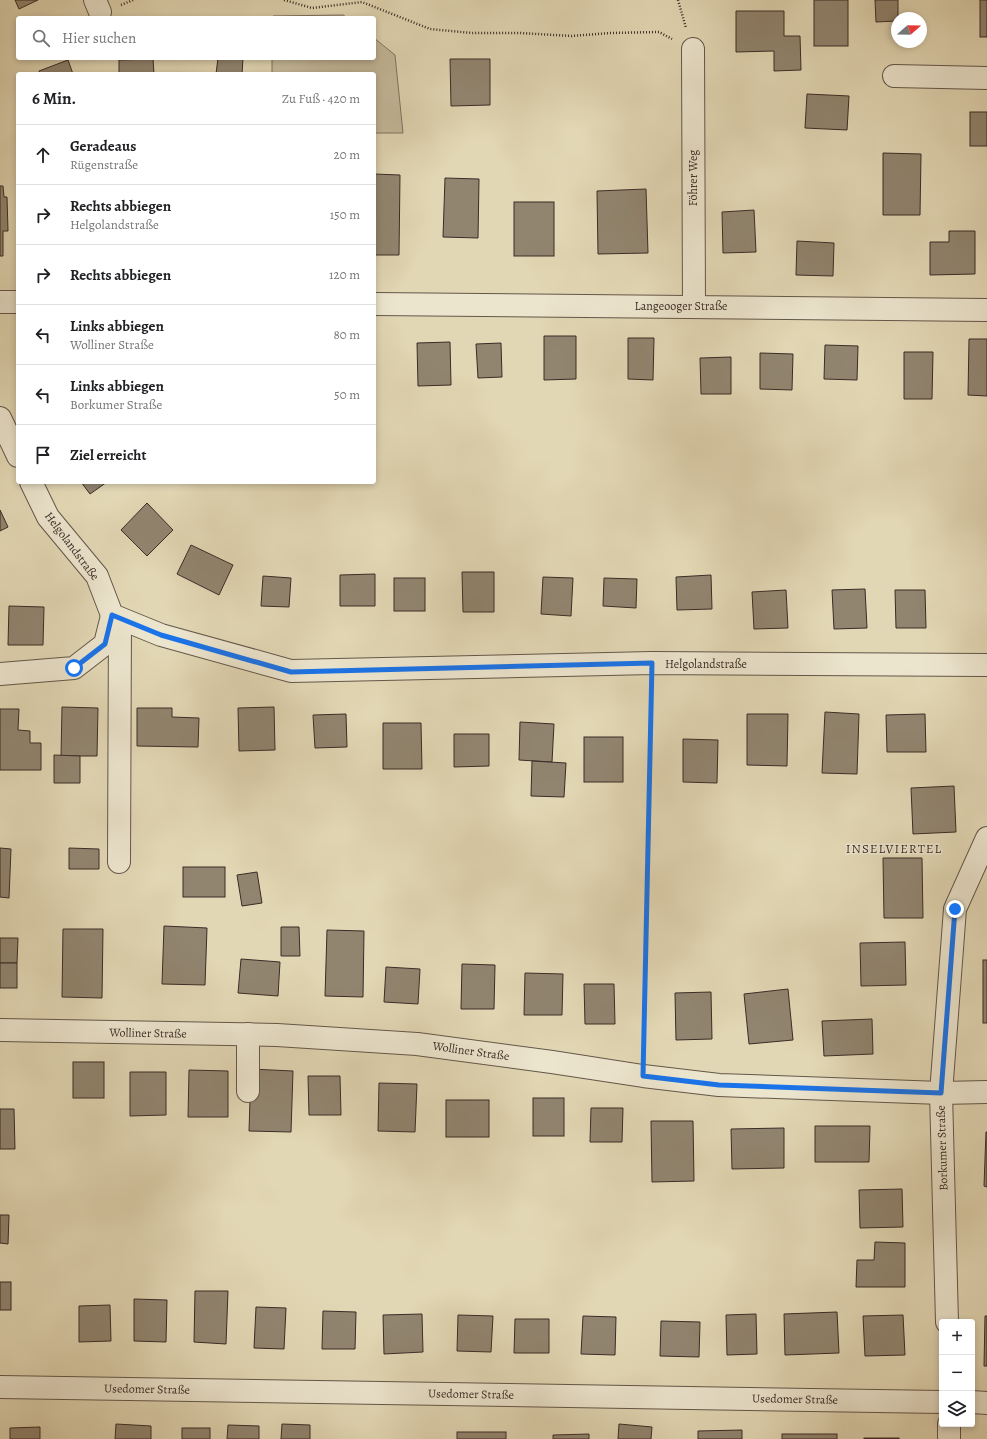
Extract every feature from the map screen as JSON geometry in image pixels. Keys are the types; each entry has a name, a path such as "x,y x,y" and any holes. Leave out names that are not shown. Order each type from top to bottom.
{"street":[{"name":"Föhrer Weg","path":"693,49 694,306"},
{"path":"894,76 987,78"},
{"path":"0,302 16,302"},
{"name":"Langeooger Straße","path":"376,304 987,310"},
{"path":"0,418 16,452"},
{"name":"Helgolandstraße","path":"32,484 48,518 98,576 116,617 161,635 291,672 652,663 987,665"},
{"path":"0,674 74,668 105,644 116,617"},
{"path":"116,617 119,862"},
{"name":"Borkumer Straße","path":"947,1319 941,1093 955,909 987,838"},
{"name":"Wolliner Straße","path":"0,1030 248,1034 417,1044 643,1076 719,1085 941,1093 987,1092"},
{"path":"248,1034 248,1092"},
{"name":"Usedomer Straße","path":"0,1387 939,1402"},
{"path":"975,1402 987,1403"},
{"path":"949,1427 949,1439"}],"path":[{"path":"284,0 312,8 362,2 430,29 472,33 572,36 610,33 659,32 693,49"},
{"path":"678,0 693,49"},
{"path":"643,1076 652,663"}],"shaded area":[{"path":"343,15 345,16 273,16"},
{"path":"376,40 395,55 403,133 376,133 376,72 272,72 272,60 376,60"}],"building":[{"path":"15,0 38,0 19,9"},
{"path":"814,0 848,0 848,46 814,46"},
{"path":"875,0 898,0 898,12 891,12 891,21 876,22"},
{"path":"980,0 987,0 987,37 980,37"},
{"path":"736,11 784,11 784,36 800,36 801,70 774,71 774,51 736,52"},
{"path":"450,59 490,59 490,105 451,106"},
{"path":"68,60 72,72 39,72"},
{"path":"119,60 153,60 154,72 119,72"},
{"path":"218,60 243,60 242,72 216,72"},
{"path":"807,94 849,96 847,130 805,128"},
{"path":"970,112 987,112 987,146 970,146"},
{"path":"883,153 921,154 920,215 883,215"},
{"path":"376,174 400,175 399,255 376,255"},
{"path":"445,178 479,179 478,238 443,237"},
{"path":"0,186 3,186 4,197 7,197 8,231 3,231 3,256 0,256"},
{"path":"646,189 648,253 598,254 597,191"},
{"path":"514,202 554,202 554,256 514,256"},
{"path":"754,210 756,252 723,253 722,212"},
{"path":"949,231 975,231 975,274 930,275 930,242 949,242"},
{"path":"797,241 834,243 833,276 796,275"},
{"path":"544,336 576,336 576,379 544,380"},
{"path":"628,338 654,338 653,380 628,379"},
{"path":"969,339 987,339 987,396 968,395"},
{"path":"450,342 451,385 418,386 417,343"},
{"path":"501,343 502,377 478,378 476,344"},
{"path":"825,345 858,346 857,380 824,379"},
{"path":"904,352 933,352 932,399 904,399"},
{"path":"760,353 793,354 792,390 760,389"},
{"path":"731,357 731,394 701,394 700,358"},
{"path":"82,484 104,484 90,494"},
{"path":"147,503 173,530 147,556 121,530"},
{"path":"0,510 8,527 0,531"},
{"path":"191,545 233,565 219,595 177,574"},
{"path":"462,572 494,572 494,612 463,612"},
{"path":"375,574 375,606 340,606 340,575"},
{"path":"711,575 712,609 677,610 676,577"},
{"path":"263,576 291,578 289,607 261,606"},
{"path":"543,577 573,578 571,616 541,614"},
{"path":"394,578 425,578 425,611 394,611"},
{"path":"604,578 637,579 636,608 603,606"},
{"path":"865,589 867,628 834,629 832,590"},
{"path":"786,590 788,628 754,629 752,592"},
{"path":"895,590 925,590 926,628 896,628"},
{"path":"9,606 44,607 43,645 8,645"},
{"path":"62,707 98,708 97,756 61,756"},
{"path":"274,707 275,750 239,751 238,708"},
{"path":"137,708 172,708 172,717 199,718 198,747 137,746"},
{"path":"0,709 19,709 18,730 30,731 30,743 41,743 41,770 0,770"},
{"path":"825,712 859,714 857,774 822,773"},
{"path":"346,714 347,747 315,748 313,715"},
{"path":"747,714 788,714 787,766 747,765"},
{"path":"925,714 926,752 887,752 886,715"},
{"path":"520,722 554,724 552,762 519,760"},
{"path":"383,723 421,723 422,769 383,769"},
{"path":"454,734 489,734 489,766 454,767"},
{"path":"584,737 623,737 623,782 584,782"},
{"path":"683,739 718,740 717,783 683,782"},
{"path":"54,755 80,756 80,783 54,783"},
{"path":"532,761 566,763 564,797 531,796"},
{"path":"954,786 956,832 913,834 911,788"},
{"path":"0,848 11,849 9,898 0,897"},
{"path":"69,848 99,849 99,869 69,869"},
{"path":"883,858 922,858 923,918 884,918"},
{"path":"183,867 225,867 225,897 183,897"},
{"path":"257,872 262,903 242,906 237,875"},
{"path":"164,926 207,928 205,985 162,984"},
{"path":"281,927 299,927 300,956 281,956"},
{"path":"63,929 103,929 102,998 62,997"},
{"path":"327,930 364,931 363,997 325,996"},
{"path":"0,938 18,938 17,963 0,963"},
{"path":"905,942 906,985 861,986 860,943"},
{"path":"241,959 280,962 278,996 238,993"},
{"path":"983,960 987,960 987,1023 983,1023"},
{"path":"0,963 17,963 17,988 0,988"},
{"path":"462,964 495,965 494,1009 461,1009"},
{"path":"386,967 420,969 418,1004 384,1002"},
{"path":"525,973 563,974 562,1015 524,1015"},
{"path":"584,984 614,984 615,1024 585,1024"},
{"path":"788,989 793,1040 749,1044 744,994"},
{"path":"711,992 712,1039 676,1040 675,993"},
{"path":"872,1019 873,1054 824,1056 822,1021"},
{"path":"73,1062 104,1062 104,1098 73,1098"},
{"path":"251,1069 293,1071 291,1132 249,1131"},
{"path":"189,1070 228,1071 228,1117 188,1117"},
{"path":"130,1072 166,1072 166,1115 130,1116"},
{"path":"308,1076 340,1076 341,1115 309,1115"},
{"path":"379,1083 417,1084 415,1132 378,1131"},
{"path":"533,1098 564,1098 564,1136 533,1136"},
{"path":"446,1100 489,1100 489,1137 446,1137"},
{"path":"591,1108 623,1108 622,1142 590,1142"},
{"path":"0,1109 14,1109 15,1149 0,1149"},
{"path":"651,1121 693,1121 694,1181 652,1182"},
{"path":"815,1126 870,1126 869,1162 815,1162"},
{"path":"784,1128 784,1168 732,1169 731,1129"},
{"path":"987,1132 987,1187 984,1186"},
{"path":"902,1189 903,1227 860,1228 859,1190"},
{"path":"0,1215 9,1215 8,1244 0,1243"},
{"path":"875,1242 905,1243 905,1287 856,1287 857,1260 874,1260"},
{"path":"0,1282 11,1282 11,1310 0,1310"},
{"path":"195,1291 228,1291 226,1344 194,1342"},
{"path":"134,1299 167,1300 166,1342 134,1341"},
{"path":"110,1305 111,1341 79,1342 79,1306"},
{"path":"256,1307 286,1308 284,1349 254,1348"},
{"path":"323,1311 356,1312 355,1349 322,1349"},
{"path":"837,1312 839,1353 785,1355 784,1314"},
{"path":"422,1314 423,1352 384,1354 383,1315"},
{"path":"756,1314 757,1354 727,1355 726,1315"},
{"path":"458,1315 493,1316 491,1352 457,1351"},
{"path":"903,1315 905,1355 865,1356 863,1316"},
{"path":"583,1316 616,1317 615,1355 581,1354"},
{"path":"985,1316 987,1316 987,1366 984,1366"},
{"path":"515,1319 549,1319 549,1353 514,1353"},
{"path":"661,1321 700,1322 699,1357 660,1356"},
{"path":"116,1424 151,1426 151,1439 115,1439"},
{"path":"282,1424 310,1425 310,1439 281,1439"},
{"path":"619,1424 652,1427 651,1439 618,1439"},
{"path":"228,1425 259,1426 259,1439 227,1439"},
{"path":"40,1427 40,1439 10,1439 10,1428"},
{"path":"182,1428 210,1428 210,1439 182,1439"},
{"path":"742,1430 742,1439 698,1439 698,1431"},
{"path":"457,1432 506,1432 506,1439 457,1439"},
{"path":"589,1434 589,1439 553,1439 553,1435"},
{"path":"782,1434 837,1434 837,1439 782,1439"},
{"path":"899,1438 899,1439 864,1439"}],"district":[{"name":"INSELVIERTEL","path":"894,848"}],"route":[{"path":"74,668 105,644 112,615 161,635 291,672 652,663 643,1076 719,1085 941,1093 955,909"}]}
